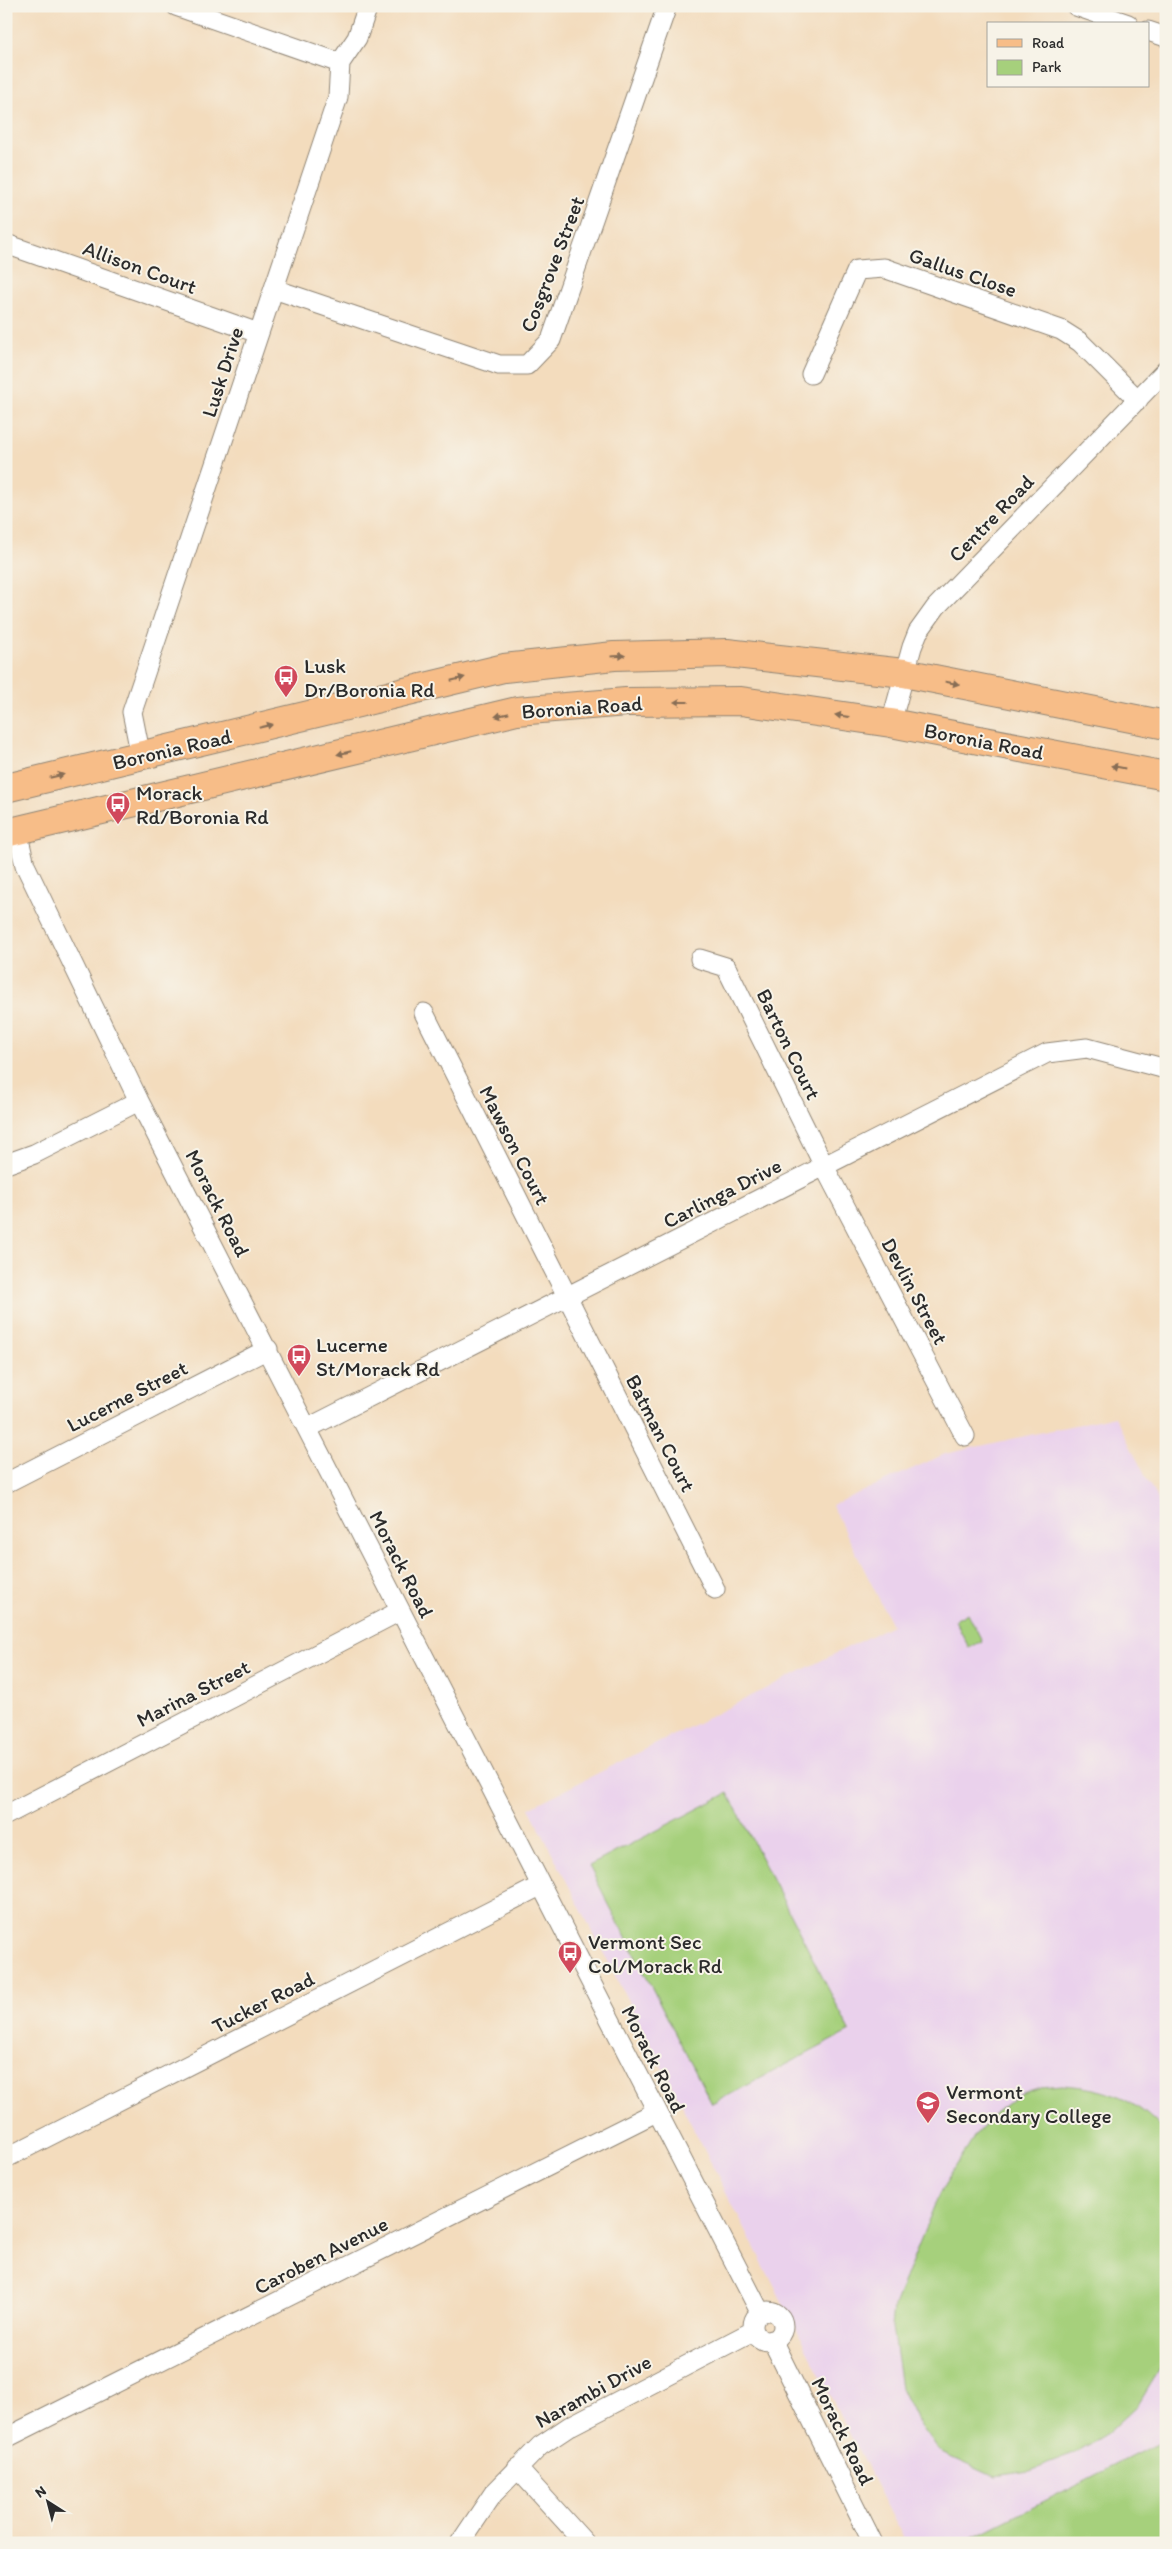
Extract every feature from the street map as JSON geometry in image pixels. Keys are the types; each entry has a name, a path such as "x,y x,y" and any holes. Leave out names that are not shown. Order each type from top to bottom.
{"main road":[{"name":"Boronia Road","path":"8,787 141,757 504,668 614,656 727,653 904,673 1166,725"},
{"name":"Boronia Road","path":"12,832 517,711 626,702 741,701 890,723 1166,776"},
{"path":"141,757 153,798"},
{"path":"8,787 12,832"}],"street":[{"path":"176,6 340,62 357,38 368,6"},
{"name":"Cosgrove Street","path":"274,289 499,365 527,365 551,340 667,6"},
{"path":"1076,6 1122,22"},
{"path":"1150,32 1166,37"},
{"name":"Lusk Drive","path":"141,757 132,712 338,97 340,62"},
{"name":"Allison Court","path":"6,244 258,333"},
{"name":"Gallus Close","path":"812,374 857,270 884,268 1061,330 1080,342 1138,400"},
{"name":"Centre Road","path":"890,723 918,632 936,607 1166,370"},
{"name":"Morack Road","path":"12,832 25,865 139,1101 268,1349 540,1886 760,2312"},
{"name":"Barton Court","path":"700,960 726,967 824,1166"},
{"name":"Mawson Court","path":"424,1013 566,1297"},
{"name":"Carlinga Drive","path":"308,1428 1048,1053 1087,1048 1166,1069"},
{"path":"6,1164 34,1154 139,1101"},
{"name":"Devlin Street","path":"824,1166 965,1436"},
{"name":"Batman Court","path":"566,1297 715,1589"},
{"name":"Lucerne Street","path":"6,1483 268,1349"},
{"name":"Marina Street","path":"6,1815 400,1611"},
{"name":"Tucker Road","path":"6,2158 540,1886"},
{"name":"Caroben Avenue","path":"6,2438 656,2112"},
{"path":"767,2311 780,2317 782,2330 772,2340 761,2339 753,2331 755,2318 760,2312 767,2311"},
{"name":"Narambi Drive","path":"460,2543 493,2494 540,2446 570,2426 753,2331"},
{"name":"Morack Road","path":"772,2340 873,2543"},
{"path":"517,2468 586,2543"}],"shaded area":[{"name":"Vermont Secondary College","path":"1115,1416 1166,1517 1166,2439 962,2543 906,2543 529,1808 892,1625 832,1505 945,1454"}],"green space":[{"path":"968,1613 982,1641 969,1648 955,1620"},
{"path":"728,1793 850,2031 712,2104 589,1866"},
{"path":"1062,2085 1093,2089 1120,2097 1155,2121 1166,2133 1166,2359 1138,2405 1107,2434 1074,2454 1029,2471 995,2476 938,2450 916,2419 901,2388 892,2327 894,2306 939,2194 975,2135 995,2113 1020,2094 1041,2087"},
{"path":"1166,2439 1166,2543 962,2543"}],"place":[{"name":"Lusk Dr/Boronia Rd","path":"286,698"},
{"name":"Morack Rd/Boronia Rd","path":"118,825"},
{"name":"Lucerne St/Morack Rd","path":"299,1377"},
{"name":"Vermont Sec Col/Morack Rd","path":"570,1974"},
{"name":"Vermont Secondary College","path":"928,2124"}]}
